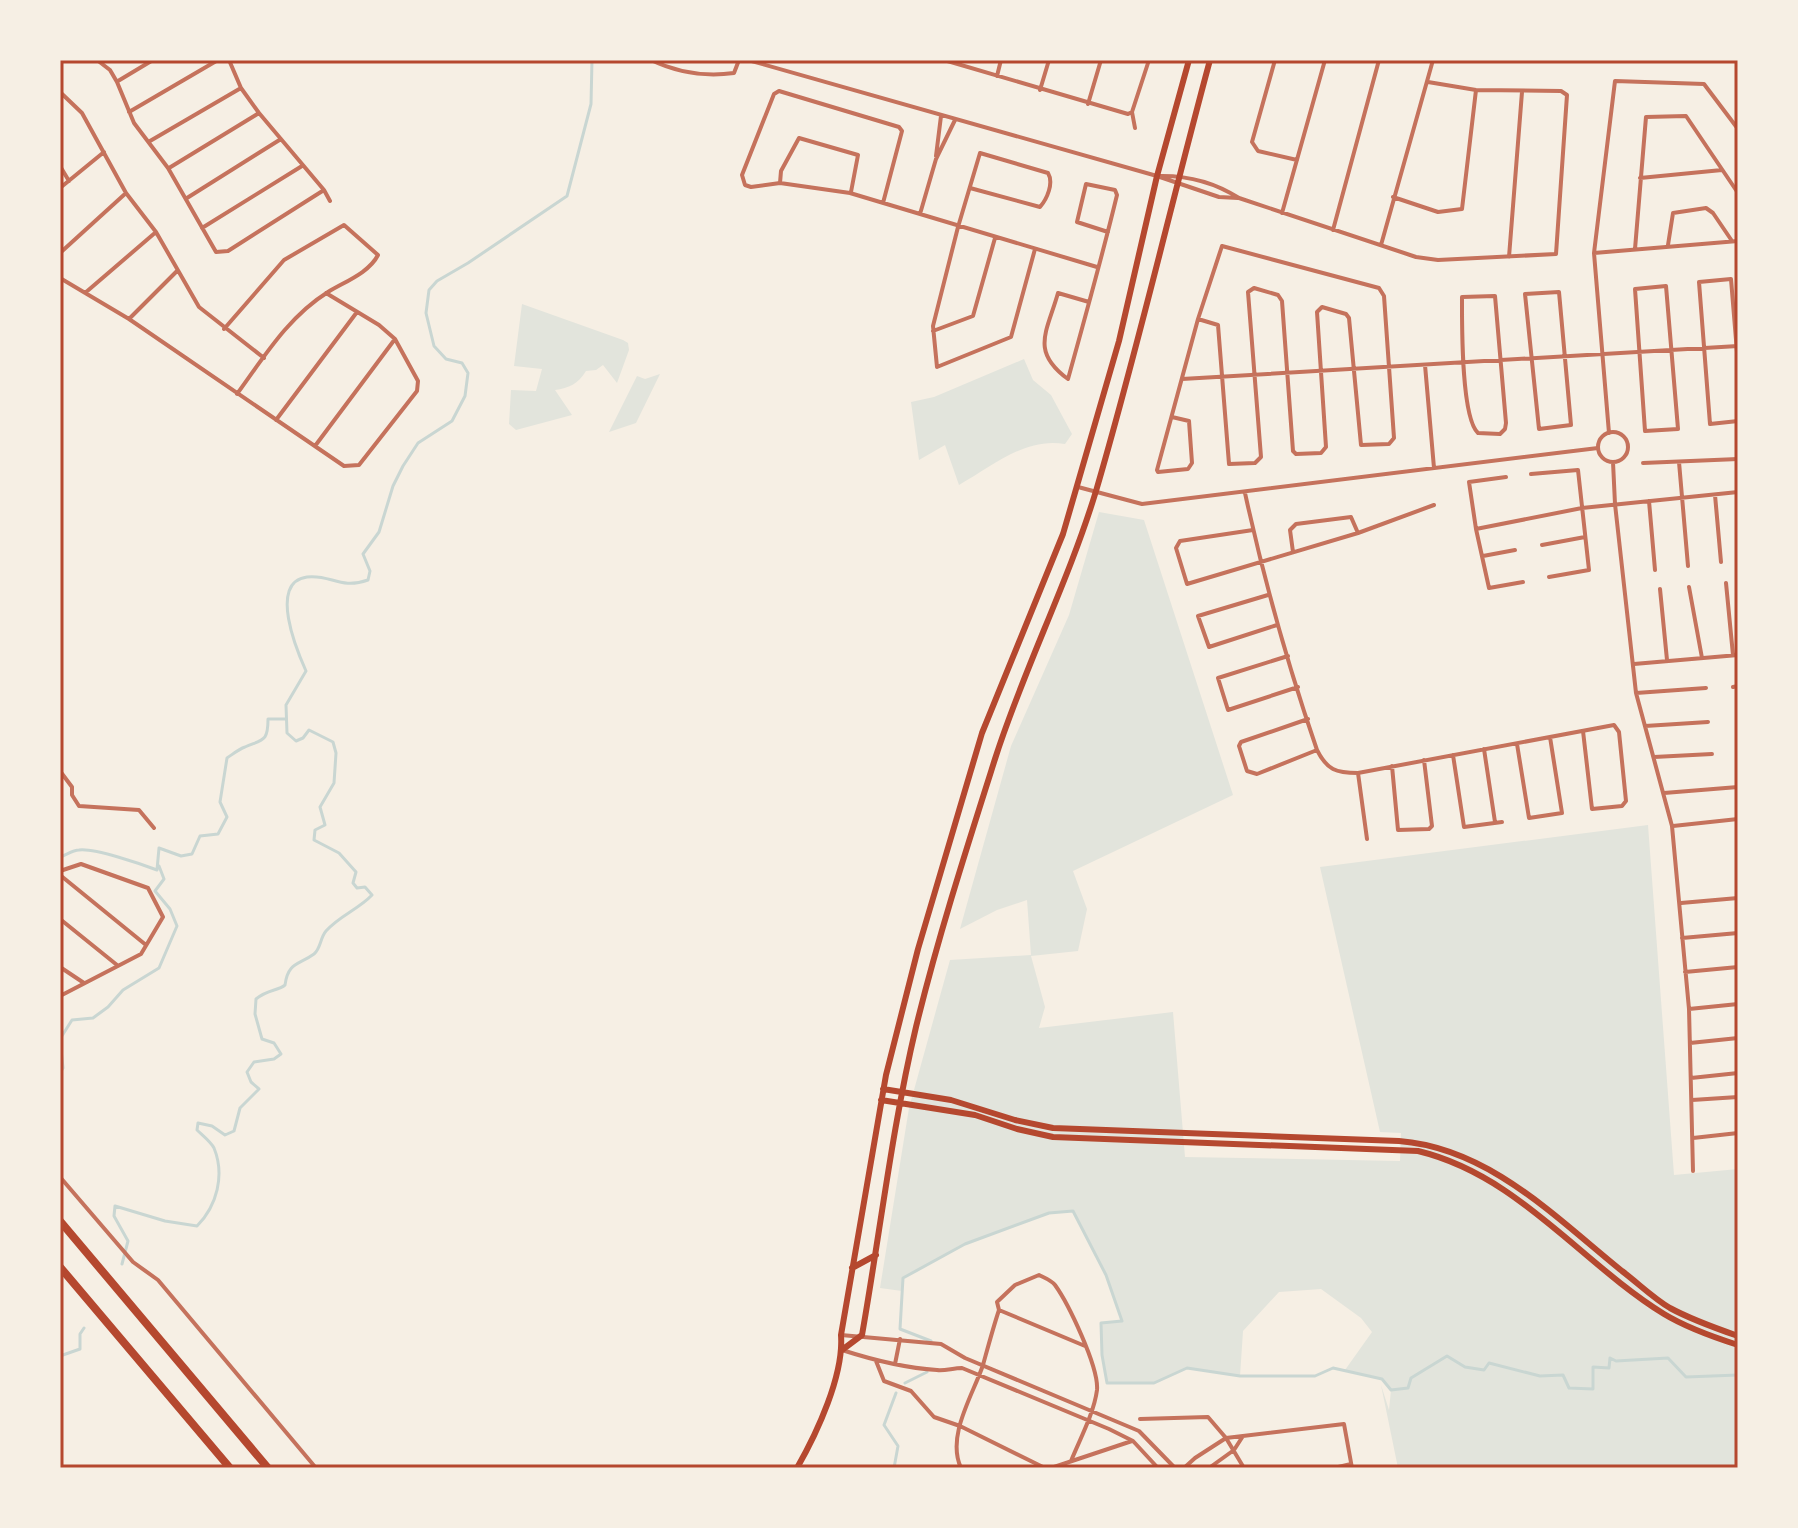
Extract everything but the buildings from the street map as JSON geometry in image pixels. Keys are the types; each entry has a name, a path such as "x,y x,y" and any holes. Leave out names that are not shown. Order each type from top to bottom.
{"highway":[{"path":"60,1221 268,1468"},
{"path":"60,1267 230,1468"}],"main road":[{"path":"797,1468 822,1416 842,1350 841,1335 883,1089 918,949 982,733 1063,534 1119,341 1157,176 1189,60"},
{"path":"842,1350 862,1335 903,1092 936,953 994,763 1077,548 1095,492 1136,352 1210,60"},
{"path":"1032,612 1049,619"},
{"path":"883,1089 951,1100 1053,1128 1162,1131 1449,1151 1507,1179 1668,1307 1738,1336"},
{"path":"881,1100 975,1115 1053,1137 1419,1147 1511,1193 1644,1300 1692,1328 1738,1345"},
{"path":"1162,1131 1162,1140"},
{"path":"852,1268 876,1255"},
{"path":"1644,1300 1650,1293"}],"street":[{"path":"97,60 110,70 129,112 168,168 213,250 219,254 324,190"},
{"path":"117,82 153,60"},
{"path":"129,112 218,60"},
{"path":"229,60 241,88 330,201"},
{"path":"651,60 689,73 713,76 734,73 739,60"},
{"path":"748,60 766,62 941,116 1157,176 1219,197 1239,198"},
{"path":"947,60 1088,104 1128,114 1132,112"},
{"path":"997,76 1001,60"},
{"path":"1040,90 1049,60"},
{"path":"1088,104 1101,60"},
{"path":"1135,128 1132,112 1149,60"},
{"path":"1275,60 1252,142 1258,151 1297,160"},
{"path":"1282,213 1325,60"},
{"path":"1333,230 1379,60"},
{"path":"1381,245 1433,60"},
{"path":"1609,433 1594,253 1615,81 1704,84 1738,129"},
{"path":"1157,176 1179,175 1222,188 1239,198 1416,257 1438,260 1556,254 1567,95 1561,91 1476,90 1428,82"},
{"path":"149,141 241,88"},
{"path":"1393,197 1438,212 1462,209 1476,90"},
{"path":"883,203 902,131 899,127 779,91 774,94 742,175 742,181 751,187 780,183 850,193 958,227 1097,267"},
{"path":"1509,257 1522,91"},
{"path":"60,92 82,113 126,193 156,232 199,307 264,358"},
{"path":"168,168 259,113"},
{"path":"920,214 936,159 941,116"},
{"path":"1635,249 1646,117 1686,116 1738,193"},
{"path":"936,159 955,120"},
{"path":"780,183 781,171 799,138 858,155 850,193"},
{"path":"187,198 281,139"},
{"path":"60,188 104,152"},
{"path":"970,188 1040,207 1051,178 1048,173 980,153 958,227 933,331 937,367 973,355 1011,337 1035,249"},
{"path":"60,166 69,181"},
{"path":"202,228 302,166"},
{"path":"1640,178 1722,170"},
{"path":"1089,302 1058,293 1043,343 1050,366 1068,379 1081,333 1089,302 1097,267 1108,232 1117,192 1086,184 1077,222 1108,232"},
{"path":"60,253 126,193"},
{"path":"1668,245 1673,213 1706,208 1735,242"},
{"path":"224,329 284,260 344,225 378,255 355,276 301,311 237,394"},
{"path":"84,293 156,232"},
{"path":"933,331 973,316 995,238"},
{"path":"1594,253 1735,242"},
{"path":"1172,417 1189,421 1192,463 1188,469 1158,472 1157,470 1198,319 1222,246 1379,288 1384,296 1394,438 1389,444 1365,446 1360,442 1348,316 1322,307 1317,312 1326,447 1321,453 1300,456 1293,451 1281,297 1254,288 1248,292 1261,457 1255,463 1233,466 1228,460 1218,325 1198,319"},
{"path":"129,319 177,271"},
{"path":"60,278 129,319 344,466 359,465 417,391 418,381 395,339 326,293"},
{"path":"1738,364 1731,279 1699,282 1710,424 1738,421"},
{"path":"1666,286 1672,351 1678,429 1645,431 1635,289 1666,286"},
{"path":"1559,292 1571,425 1539,429 1532,359 1525,294 1559,292"},
{"path":"1495,296 1506,423 1500,434 1478,433 1473,428 1464,363 1462,297 1495,296"},
{"path":"276,420 357,312"},
{"path":"315,446 395,339"},
{"path":"1182,379 1737,346"},
{"path":"1425,365 1434,468"},
{"path":"1609,433 1619,434 1627,445 1623,458 1613,462 1601,457 1598,448 1602,437 1609,433"},
{"path":"1077,487 1142,504 1598,448"},
{"path":"1643,463 1738,459"},
{"path":"1613,462 1636,693 1672,826 1681,903 1689,1009 1693,1171"},
{"path":"1679,462 1688,566"},
{"path":"1531,474 1578,470 1589,570 1549,577"},
{"path":"1506,477 1469,482 1476,529 1489,588 1523,582"},
{"path":"1476,529 1582,508 1738,492"},
{"path":"1245,493 1268,595 1317,750 1324,763 1334,770 1358,773 1614,725 1619,732 1626,801 1622,806 1592,809 1583,731"},
{"path":"1715,495 1721,562"},
{"path":"1649,501 1655,570"},
{"path":"1253,530 1180,541 1176,548 1187,584 1358,533 1434,505"},
{"path":"1293,552 1290,530 1296,524 1351,517 1358,533"},
{"path":"1542,545 1585,537"},
{"path":"1483,556 1515,550"},
{"path":"1634,664 1735,655 1726,583"},
{"path":"1689,587 1702,658"},
{"path":"1660,589 1667,660"},
{"path":"1268,595 1198,616 1209,647 1277,625"},
{"path":"1288,656 1218,678 1228,710 1298,687"},
{"path":"1636,693 1706,688"},
{"path":"1308,719 1241,742 1239,746 1247,771 1252,773 1317,750"},
{"path":"1645,726 1708,722"},
{"path":"1517,744 1529,818 1562,813 1550,737"},
{"path":"1484,749 1495,823"},
{"path":"1654,757 1712,754"},
{"path":"1453,755 1464,827 1502,822"},
{"path":"1392,766 1398,830 1429,829 1432,826 1424,760"},
{"path":"60,771 72,787 72,795 79,806 136,809 154,828"},
{"path":"1358,773 1367,839"},
{"path":"1664,793 1738,787"},
{"path":"1672,826 1738,819"},
{"path":"60,996 141,954 163,917 148,888 81,864 60,873 146,945"},
{"path":"1681,903 1738,898"},
{"path":"60,919 117,965"},
{"path":"1682,938 1738,933"},
{"path":"60,967 84,983"},
{"path":"1685,972 1738,967"},
{"path":"1689,1009 1738,1004"},
{"path":"1690,1043 1738,1038"},
{"path":"1691,1078 1738,1073"},
{"path":"1692,1100 1738,1097"},
{"path":"1693,1138 1738,1133"},
{"path":"60,1177 133,1262 158,1280 316,1468"},
{"path":"961,1468 957,1444 960,1426 983,1364 999,1310 997,1302 1015,1285 1039,1275 1053,1281 1087,1347 1097,1389 1071,1461"},
{"path":"999,1310 1087,1347"},
{"path":"841,1335 941,1344 1139,1431 1175,1468"},
{"path":"895,1364 900,1339"},
{"path":"842,1350 895,1364 938,1370 962,1368 1133,1441 1158,1468"},
{"path":"876,1361 887,1384 911,1391 934,1417 960,1426 1048,1468 1133,1441"},
{"path":"1140,1419 1208,1417 1226,1438 1244,1468"},
{"path":"1184,1468 1226,1438 1344,1424 1352,1466 1334,1468"},
{"path":"1209,1468 1234,1450 1243,1436"}],"shaded area":[{"path":"522,304 623,340 628,343 629,350 617,383 603,365 586,371 573,385 555,390 572,415 516,430 509,424 511,390 536,391 542,369 514,366"},
{"path":"1024,359 1033,380 1051,395 1072,434 1065,444 1050,443 1023,449 959,485 945,445 919,460 911,402 934,397"},
{"path":"660,374 636,423 609,432 637,376 645,379"},
{"path":"1099,512 1144,520 1233,795 1073,871 1087,909 1078,951 1031,956 1045,1007 1039,1028 1173,1012 1185,1157 1400,1161 1401,1133 1380,1132 1320,867 1648,825 1674,1175 1738,1169 1738,1468 1398,1468 1381,1385 1389,1410 1391,1390 1382,1379 1345,1370 1372,1332 1361,1318 1321,1289 1279,1292 1243,1331 1240,1376 1187,1368 1154,1383 1107,1383 1101,1323 1122,1321 1106,1275 1073,1211 1049,1213 965,1244 903,1278 902,1291 880,1288 909,1108 950,960 1031,955 1027,900 997,910 960,929 1011,746 1069,615"}],"waterway":[{"path":"122,1264 128,1241 114,1216 115,1206 165,1221 197,1226 204,1218 214,1200 219,1169 214,1148 197,1130 198,1123 212,1126 225,1135 234,1131 240,1108 259,1089 251,1082 247,1072 254,1062 274,1059 281,1054 274,1043 262,1039 255,1014 256,999 285,985 292,968 316,952 326,931 372,895 365,887 357,888 353,883 356,872 339,853 314,840 315,830 325,825 320,807 334,783 336,753 333,742 309,730 296,741 287,733 286,705 306,671 288,618 289,591 295,582 307,577 343,583 368,580 370,571 363,554 379,532 393,486 403,466 418,443 452,421 465,396 468,373 462,363 446,359 434,346 426,313 429,290 437,281 567,196 591,104 592,60"},
{"path":"60,857 74,851 96,851 157,870 159,848 181,856 192,854 200,836 218,834 227,817 220,802 227,758 263,739 268,719 285,719"},
{"path":"60,1039 72,1020 93,1018 123,990 159,968 177,926 170,909 155,891 164,879 159,866"},
{"path":"60,1040 63,1068 60,1073"},
{"path":"931,1341 900,1329 903,1278 965,1244 1049,1213 1073,1211 1106,1275 1122,1321 1101,1323 1107,1383 1154,1383 1187,1368 1240,1376 1315,1376 1333,1368 1382,1379 1391,1390 1408,1388 1411,1378 1447,1356 1465,1367 1484,1370 1489,1363 1540,1376 1563,1375 1569,1388 1593,1389 1593,1367 1609,1368 1610,1358 1616,1361 1668,1358 1686,1377 1738,1375"},
{"path":"60,1356 80,1349 80,1334 84,1328"},
{"path":"905,1383 927,1372"},
{"path":"894,1468 898,1446 884,1425 896,1393"}]}
